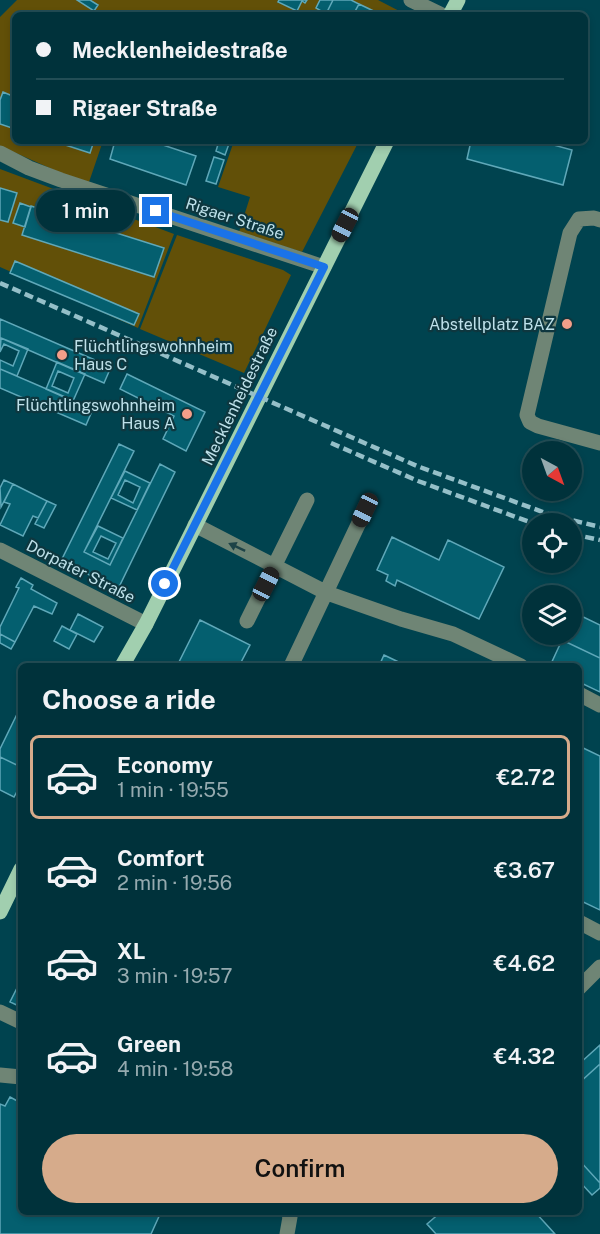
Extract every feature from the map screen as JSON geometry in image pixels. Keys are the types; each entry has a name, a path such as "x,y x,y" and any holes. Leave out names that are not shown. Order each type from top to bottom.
{"main road":[{"name":"Mecklenheidestraße","path":"124,663 146,624 386,144"},
{"path":"0,912 18,875"}],"street":[{"path":"411,0 436,12"},
{"name":"Rigaer Straße","path":"0,153 29,168 61,180 324,267"},
{"path":"600,220 579,219 570,233 527,415 530,422 538,426 600,443"},
{"path":"247,621 307,500"},
{"path":"292,663 365,510"},
{"path":"195,525 327,593 401,619 453,634 516,663"},
{"name":"Dorpater Straße","path":"0,550 146,624"},
{"path":"582,696 600,705"},
{"path":"582,924 600,933"},
{"path":"582,985 600,967"},
{"path":"0,1012 18,1021"},
{"path":"0,1075 18,1077"},
{"path":"287,1234 288,1215"}],"shaded area":[{"path":"17,0 378,0 401,12 12,12 12,144 102,144 88,185 0,146 0,17"},
{"path":"233,144 357,144 302,252 239,232 250,197 218,187"},
{"path":"0,169 174,234 138,328 0,267"},
{"path":"177,235 283,270 291,275 244,373 140,329"}],"building":[{"path":"77,0 90,0 98,5 94,11"},
{"path":"279,0 307,0 305,3 302,1 297,11 278,2"},
{"path":"320,0 333,0 327,12 316,8"},
{"path":"333,0 351,0 359,4 355,12 327,12"},
{"path":"359,4 376,12 355,12"},
{"path":"3,92 12,96 12,128 0,124 0,100"},
{"path":"62,144 93,144 90,153"},
{"path":"114,144 160,144 196,156 186,185 110,159"},
{"path":"218,144 229,144 225,155 216,151"},
{"path":"470,144 550,144 572,150 563,185 467,159"},
{"path":"214,157 224,160 216,184 206,181"},
{"path":"0,188 17,193 8,222 0,220"},
{"path":"20,203 31,207 25,227 13,223"},
{"path":"31,206 164,248 154,277 22,235"},
{"path":"15,261 139,314 134,325 10,273"},
{"name":"Flüchtlingswohnheim Haus C","path":"0,319 111,367 104,383 1,338 0,340"},
{"path":"1,338 28,349 17,376 0,369 0,360 13,366 19,351 4,344 0,352"},
{"path":"57,362 85,374 73,401 46,389","holes":["58,371 74,378 68,393 52,386"]},
{"name":"Flüchtlingswohnheim Haus C","path":"0,369 93,409 86,425 0,388"},
{"name":"Flüchtlingswohnheim Haus A","path":"127,374 205,412 186,451 163,439 174,416 120,389"},
{"path":"119,444 134,451 84,552 110,565 160,464 175,472 118,589 61,561"},
{"path":"125,471 150,483 137,510 111,498","holes":["125,480 140,487 133,503 118,495"]},
{"path":"4,480 13,484 1,507 0,488"},
{"path":"13,484 47,501 38,518 33,516 23,536 0,525 10,504 4,502"},
{"path":"47,501 56,505 44,528 35,524"},
{"path":"98,526 123,538 110,565 84,552","holes":["101,536 116,543 108,559 93,552"]},
{"path":"392,537 439,560 448,540 504,567 479,619 397,580 395,586 386,581 388,575 377,570"},
{"path":"21,578 33,585 31,589 57,603 52,614 34,606 15,642 0,634 0,627 19,588 16,587"},
{"path":"78,614 103,627 94,642 70,630"},
{"path":"582,616 600,625 600,658 573,645 582,645"},
{"path":"200,620 250,645 241,663 178,663"},
{"path":"62,626 77,634 69,649 54,641"},
{"path":"0,634 15,642 11,649 0,643"},
{"path":"560,645 573,645 600,658 600,692 582,683 582,663 551,663"},
{"path":"384,655 401,663 380,663"},
{"path":"18,712 18,766 0,757 0,749"},
{"path":"582,747 600,756 600,910 582,901"},
{"path":"0,757 18,766 18,790 14,797 0,790"},
{"path":"18,986 18,1006 10,1002"},
{"path":"600,1045 600,1064 582,1080 582,1061"},
{"path":"600,1064 600,1183 582,1163 582,1080"},
{"path":"10,1097 18,1101 18,1215 160,1215 151,1234 0,1234 0,1104 5,1106"},
{"path":"582,1163 600,1183 600,1188 592,1195 582,1184"},
{"path":"438,1215 538,1215 555,1234 436,1234 427,1224"}],"railway":[{"path":"0,283 417,466 551,515 600,527"},
{"path":"331,443 418,481 522,519"},
{"path":"582,536 600,540"}],"place":[{"name":"Abstellplatz BAZ","path":"567,324"},
{"name":"Flüchtlingswohnheim Haus C","path":"62,355"},
{"name":"Flüchtlingswohnheim Haus A","path":"187,414"}],"route":[{"path":"156,211 324,267 165,584"}]}
